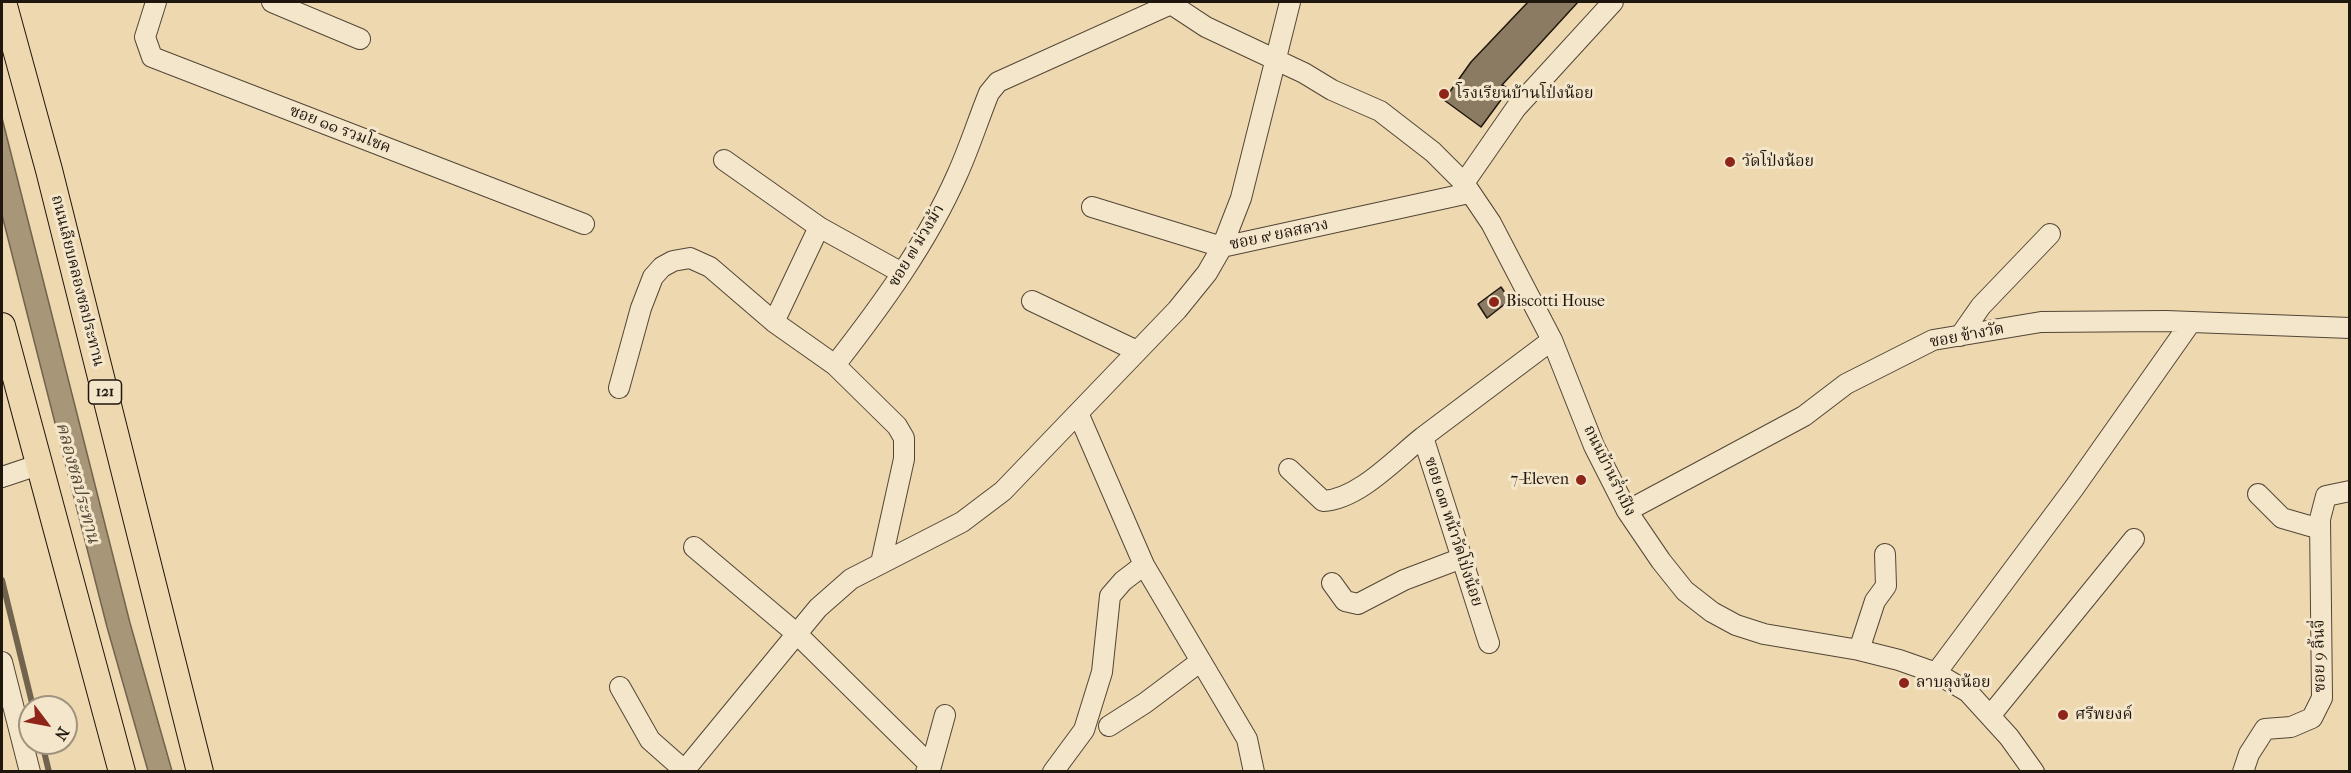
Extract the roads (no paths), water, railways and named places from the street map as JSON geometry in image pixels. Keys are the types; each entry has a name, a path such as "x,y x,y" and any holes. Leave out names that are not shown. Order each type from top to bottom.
{"main road":[{"name":"ถนนเลียบคลองชลประทาน","path":"3,2 49,170 200,771"},
{"path":"2,326 33,467 122,771"}],"street":[{"name":"ซอย ๑๑ รวมโชค","path":"156,2 145,37 152,57 584,224"},
{"path":"272,2 360,39"},
{"path":"620,687 650,740 684,771 818,608 850,579 962,522 1003,491 1177,310 1207,273 1222,247 1240,198 1290,2"},
{"path":"1466,188 1516,108 1612,2"},
{"name":"ถนนบ้านร่ำเปิง","path":"1170,3 1206,27 1304,73 1332,90 1380,111 1433,152 1466,188 1491,223 1552,340 1594,446 1627,511 1661,561 1685,591 1712,612 1736,625 1764,634 1859,650 1899,660 1936,673 1968,692 2009,737 2034,771"},
{"name":"ซอย ๗ ม่วงม้า","path":"835,365 870,320 902,273 957,176 989,93 998,82 1170,3"},
{"path":"724,160 819,227 902,273"},
{"name":"ซอย ๙ ยลสลวง","path":"1092,207 1222,247 1466,188"},
{"path":"774,322 819,227"},
{"path":"1960,336 1982,306 2050,234"},
{"path":"619,388 641,308 653,277 662,267 673,261 690,258 710,267 774,322 835,365 897,426 904,438 904,459 881,564"},
{"path":"1032,301 1137,351"},
{"name":"ซอย ข้างวัด","path":"1627,511 1804,416 1846,384 1933,340 2041,322 2191,322 2349,328"},
{"path":"1936,673 2074,488 2191,322"},
{"name":"ซอย ๑๓ หน้าวัดโป่งน้อย","path":"1489,643 1423,437 1552,340"},
{"path":"1078,413 1144,565 1247,739 1254,771"},
{"path":"1289,469 1323,501 1342,498 1363,486 1423,437"},
{"path":"2,477 33,467"},
{"name":"ซอย 9 ลิ้นจี่","path":"2242,771 2249,754 2265,729 2291,727 2312,718 2322,698 2320,519 2326,496 2349,490"},
{"path":"2258,494 2282,518 2320,530"},
{"path":"1990,716 2134,539"},
{"path":"694,547 797,634 928,769 945,715"},
{"path":"1859,650 1875,601 1886,586 1886,554"},
{"path":"1332,583 1345,601 1353,605 1404,580 1461,558"},
{"path":"1053,771 1084,730 1102,672 1110,596 1123,581 1144,565"},
{"path":"1109,726 1145,703 1201,661"},
{"path":"2,662 30,771"}],"water":[{"name":"คลองชลประทาน","path":"2,118 130,623 172,771 148,771 107,627 2,215"}],"waterway":[{"path":"2,580 30,695"},
{"path":"45,755 49,772"}],"place":[{"name":"โรงเรียนบ้านโป่งน้อย","path":"1444,94"},
{"name":"วัดโป่งน้อย","path":"1730,162"},
{"name":"Biscotti House","path":"1494,302"},
{"name":"7-Eleven","path":"1581,480"},
{"name":"ลาบลุงน้อย","path":"1904,683"},
{"name":"ศรีพยงค์","path":"2063,715"}]}
